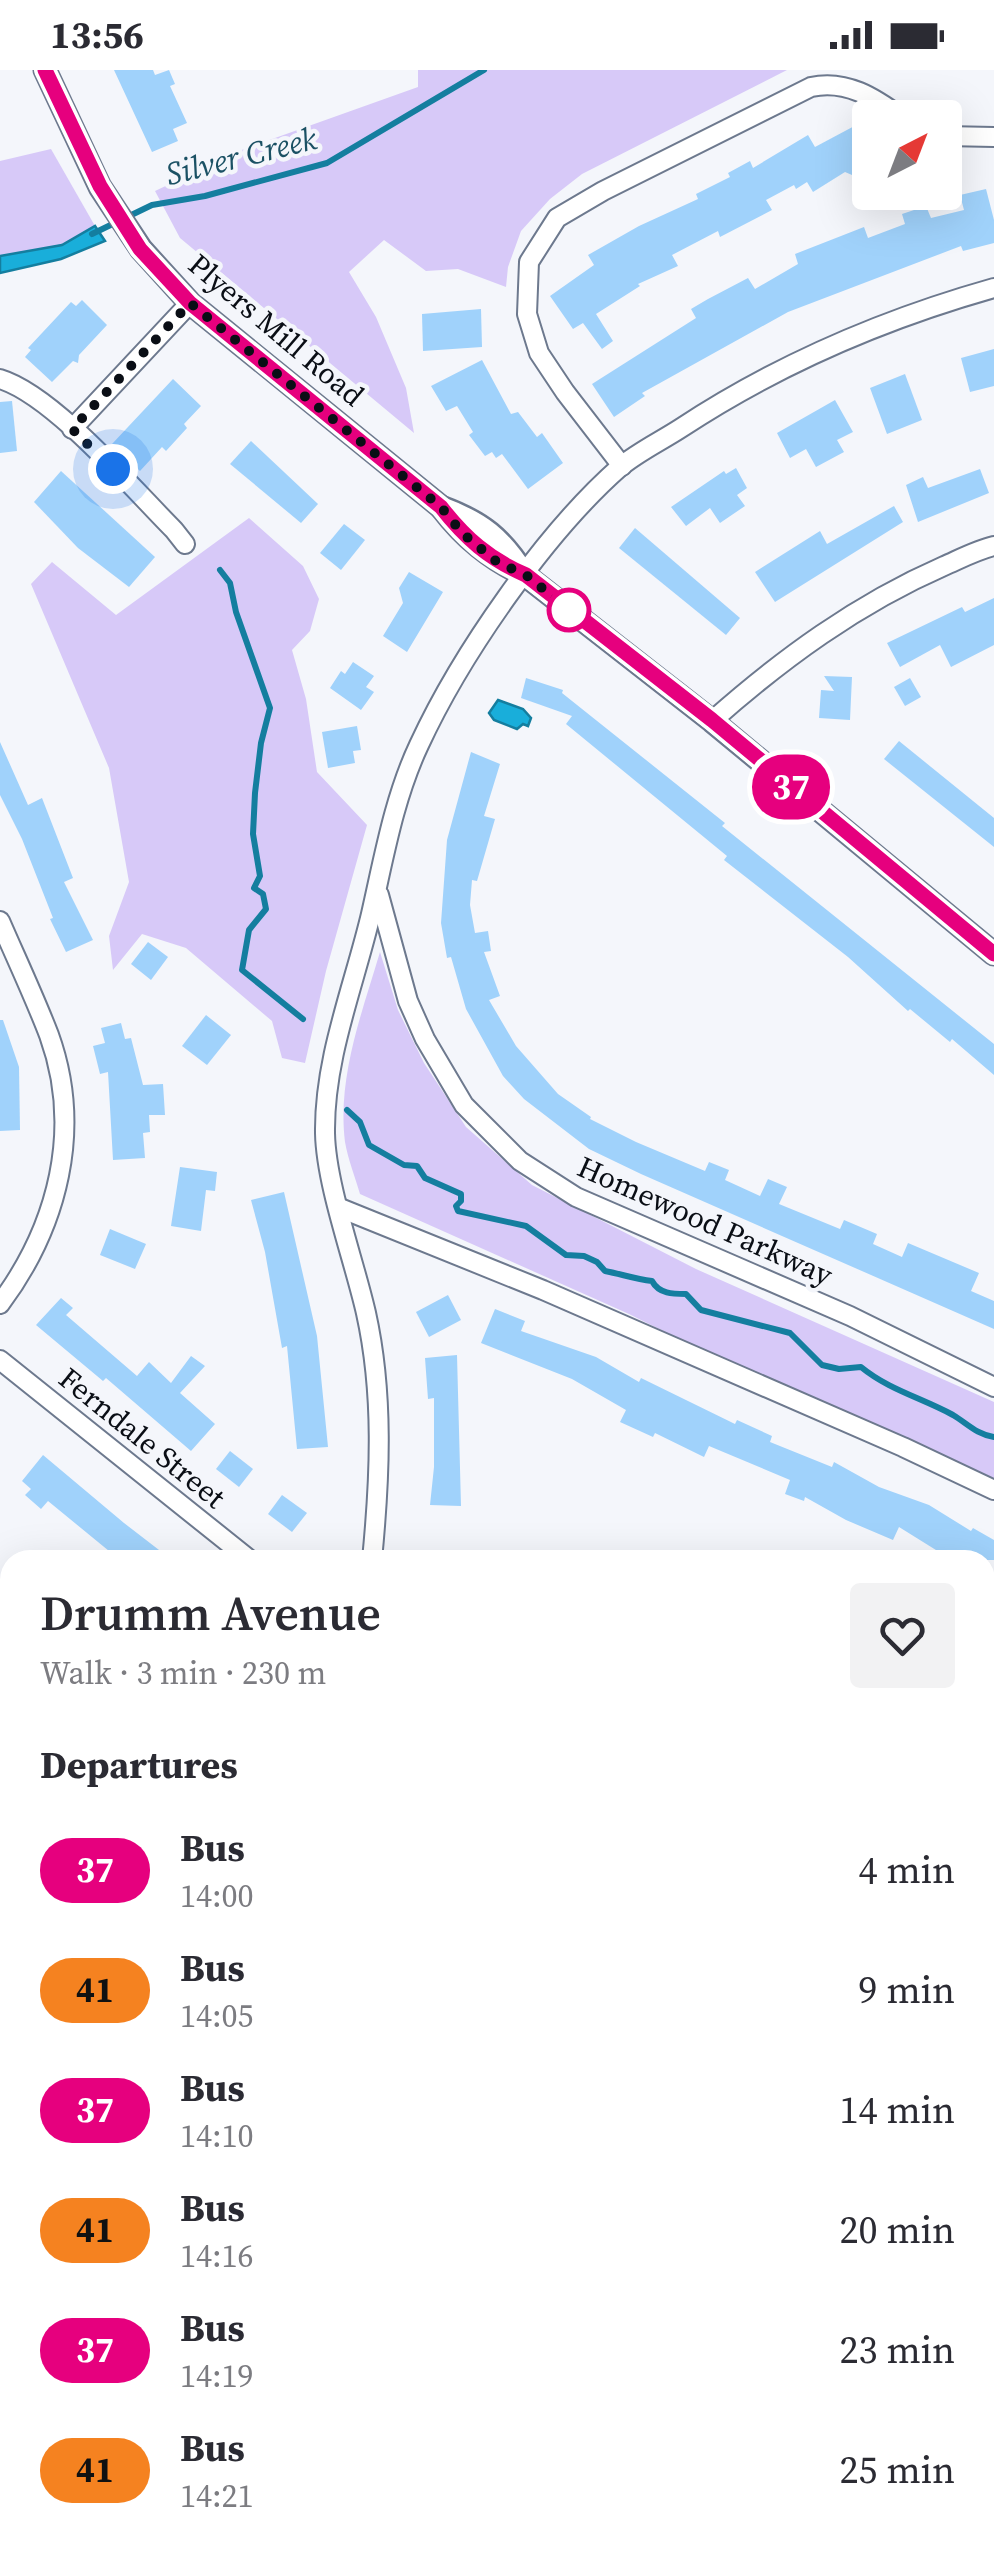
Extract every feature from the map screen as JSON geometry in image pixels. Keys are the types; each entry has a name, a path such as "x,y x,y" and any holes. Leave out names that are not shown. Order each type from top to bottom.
{"street":[{"name":"Plyers Mill Road","path":"45,70 106,197 140,249 190,303 441,507 472,519 508,547 526,575 712,720 994,954"},
{"path":"622,466 539,352 526,314 529,262 557,218 811,87 843,86 878,100"},
{"path":"962,137 994,138"},
{"path":"373,1550 379,1488 378,1403 367,1318 326,1148 327,1088 397,804 418,747 454,677 552,539 622,466 695,418 792,364 915,310 994,288"},
{"path":"72,429 190,303"},
{"path":"0,380 30,392 72,429 185,544"},
{"path":"712,720 842,618 918,577 994,546"},
{"name":"Homewood Parkway","path":"376,884 408,1000 425,1040 464,1105 520,1161 576,1197 850,1316 994,1387"},
{"path":"0,921 50,1038 61,1085 65,1130 61,1176 52,1209 25,1270 0,1304"},
{"path":"340,1208 542,1290 903,1446 994,1490"},
{"name":"Ferndale Street","path":"0,1360 238,1550"}],"shaded area":[{"path":"418,70 787,70 582,174 550,199 521,231 508,267 506,287 458,269 426,271 384,240 349,272 376,317 406,388 414,433 180,238 155,191 244,149 418,87"},
{"path":"51,149 95,226 62,245 0,256 0,161"},
{"path":"249,518 303,566 319,599 310,631 292,650 306,699 317,772 367,825 305,1063 282,1058 272,1021 186,948 142,934 113,970 109,936 129,882 109,768 31,584 52,562 116,615"},
{"path":"380,952 398,1010 424,1063 466,1127 532,1185 696,1269 994,1402 994,1482 360,1194 345,1142 345,1093 353,1046"}],"water":[{"path":"95,226 105,241 61,259 0,273 0,256 62,245"},
{"path":"498,700 523,709 531,718 528,726 523,724 517,729 494,720 489,713"}],"building":[{"path":"114,70 153,70 155,75 169,70 175,84 170,86 187,123 173,129 178,141 152,152"},
{"path":"852,127 852,175 845,172 813,192 807,182 796,189 794,185 766,200 772,210 720,237 718,231 672,255 678,266 638,284 596,314 613,341 602,349 583,323 573,329 550,296 594,265 588,255 698,199 696,194 730,177 728,173 750,161 753,168 808,135 815,147"},
{"path":"986,189 994,220 994,243 963,251 961,246 788,312 642,393 645,396 614,417 592,384 696,318 691,309 748,278 755,289 798,264 795,254 864,227 868,238 905,224 902,214 914,210 928,210 931,218 964,210 962,195"},
{"path":"82,300 107,325 79,355 78,363 73,361 52,382 25,357 31,350 28,348 71,302 76,306"},
{"path":"481,309 482,347 423,351 422,314"},
{"path":"994,349 994,386 970,392 961,358"},
{"path":"482,360 511,414 518,412 537,437 542,433 563,463 528,489 502,454 496,458 492,452 485,456 469,435 473,432 457,406 446,411 431,386"},
{"path":"905,374 922,420 887,434 870,388"},
{"path":"173,379 201,406 166,451 162,447 140,471 112,444"},
{"path":"835,400 853,432 837,440 844,452 816,467 806,449 790,458 777,433"},
{"path":"12,401 17,451 0,453 0,402"},
{"path":"251,441 318,504 301,523 230,464"},
{"path":"736,468 747,488 737,495 745,506 720,523 710,508 686,526 671,507 724,471 726,474"},
{"path":"980,469 989,493 918,522 906,485 923,477 928,488"},
{"path":"61,471 155,557 129,587 78,548 34,502"},
{"path":"894,506 903,522 775,602 755,572 820,531 827,544"},
{"path":"344,524 365,540 341,570 320,553"},
{"path":"635,528 740,618 726,635 619,548"},
{"path":"409,572 443,592 407,652 383,636 403,603 399,588"},
{"path":"994,598 994,645 951,667 940,645 900,667 887,643 962,607 965,612"},
{"path":"353,662 374,676 366,687 374,692 361,710 330,688 341,671 345,674"},
{"path":"824,676 852,677 850,720 819,718 821,690 834,691"},
{"path":"526,678 563,690 725,823 722,826 994,1044 994,1075 952,1039 950,1042 908,1011 848,957 724,860 727,856 566,724 572,716 521,698"},
{"path":"910,678 921,697 905,706 894,687"},
{"path":"357,726 361,750 353,751 355,763 328,768 322,732"},
{"path":"899,741 994,818 994,847 884,759"},
{"path":"0,742 28,805 42,798 73,878 64,882 93,940 66,952 22,839 0,795"},
{"path":"471,752 500,764 484,816 495,819 477,881 472,880 470,905 475,933 488,931 491,951 484,952 500,996 489,1000 516,1046 558,1094 590,1119 636,1142 705,1171 709,1162 729,1170 725,1180 760,1196 768,1179 787,1187 779,1204 840,1229 844,1220 877,1234 873,1244 902,1257 908,1243 979,1273 971,1291 994,1301 994,1329 589,1149 524,1099 503,1076 466,1009 451,957 447,958 441,923 447,840"},
{"path":"148,942 168,957 151,980 131,964"},
{"path":"206,1015 231,1035 207,1065 182,1046"},
{"path":"0,1020 19,1067 20,1130 0,1131"},
{"path":"121,1023 125,1039 131,1038 143,1085 163,1084 165,1115 149,1115 150,1132 143,1133 145,1158 113,1160 108,1072 100,1074 93,1046 105,1043 101,1028"},
{"path":"180,1167 217,1172 215,1191 206,1190 201,1231 171,1226"},
{"path":"284,1192 317,1336 328,1447 297,1449 287,1346 282,1348 265,1252 251,1200"},
{"path":"110,1229 146,1244 135,1269 100,1255"},
{"path":"448,1295 461,1320 429,1337 416,1312"},
{"path":"61,1298 73,1308 66,1315 137,1376 149,1362 171,1383 191,1356 205,1366 180,1393 215,1424 191,1451 106,1378 103,1381 36,1325"},
{"path":"495,1309 525,1321 521,1331 596,1357 639,1382 641,1378 735,1424 737,1420 772,1436 770,1442 832,1467 834,1462 879,1487 929,1505 994,1540 994,1550 936,1550 899,1527 893,1540 805,1497 804,1501 785,1494 790,1480 709,1446 704,1457 655,1433 653,1437 620,1422 626,1410 572,1379 481,1343"},
{"path":"457,1355 461,1506 430,1505 434,1398 428,1399 425,1358"},
{"path":"230,1451 253,1469 239,1487 216,1469"},
{"path":"43,1455 159,1550 108,1550 48,1501 41,1509 25,1495 31,1489 22,1481"},
{"path":"282,1495 307,1513 292,1532 268,1514"}],"waterway":[{"name":"Silver Creek","path":"92,234 152,205 205,196 327,163 484,70"},
{"path":"220,570 230,583 236,612 270,708 261,743 253,834 260,876 254,888 263,894 266,909 249,930 242,970 303,1019"},
{"path":"347,1110 360,1122 369,1145 404,1165 417,1166 425,1178 461,1194 458,1211 526,1226 566,1255 584,1256 605,1271 652,1281 667,1292 686,1294 701,1310 790,1333 822,1365 839,1369 861,1367 883,1382 994,1437"}],"bus line":[{"name":"37","path":"45,70 63,114 113,208 140,249 190,303 441,507 462,533 497,562 526,575 712,720 994,954"}],"route":[{"path":"113,469 72,429 190,303 441,507 462,533 497,562 526,575 569,610"}]}
